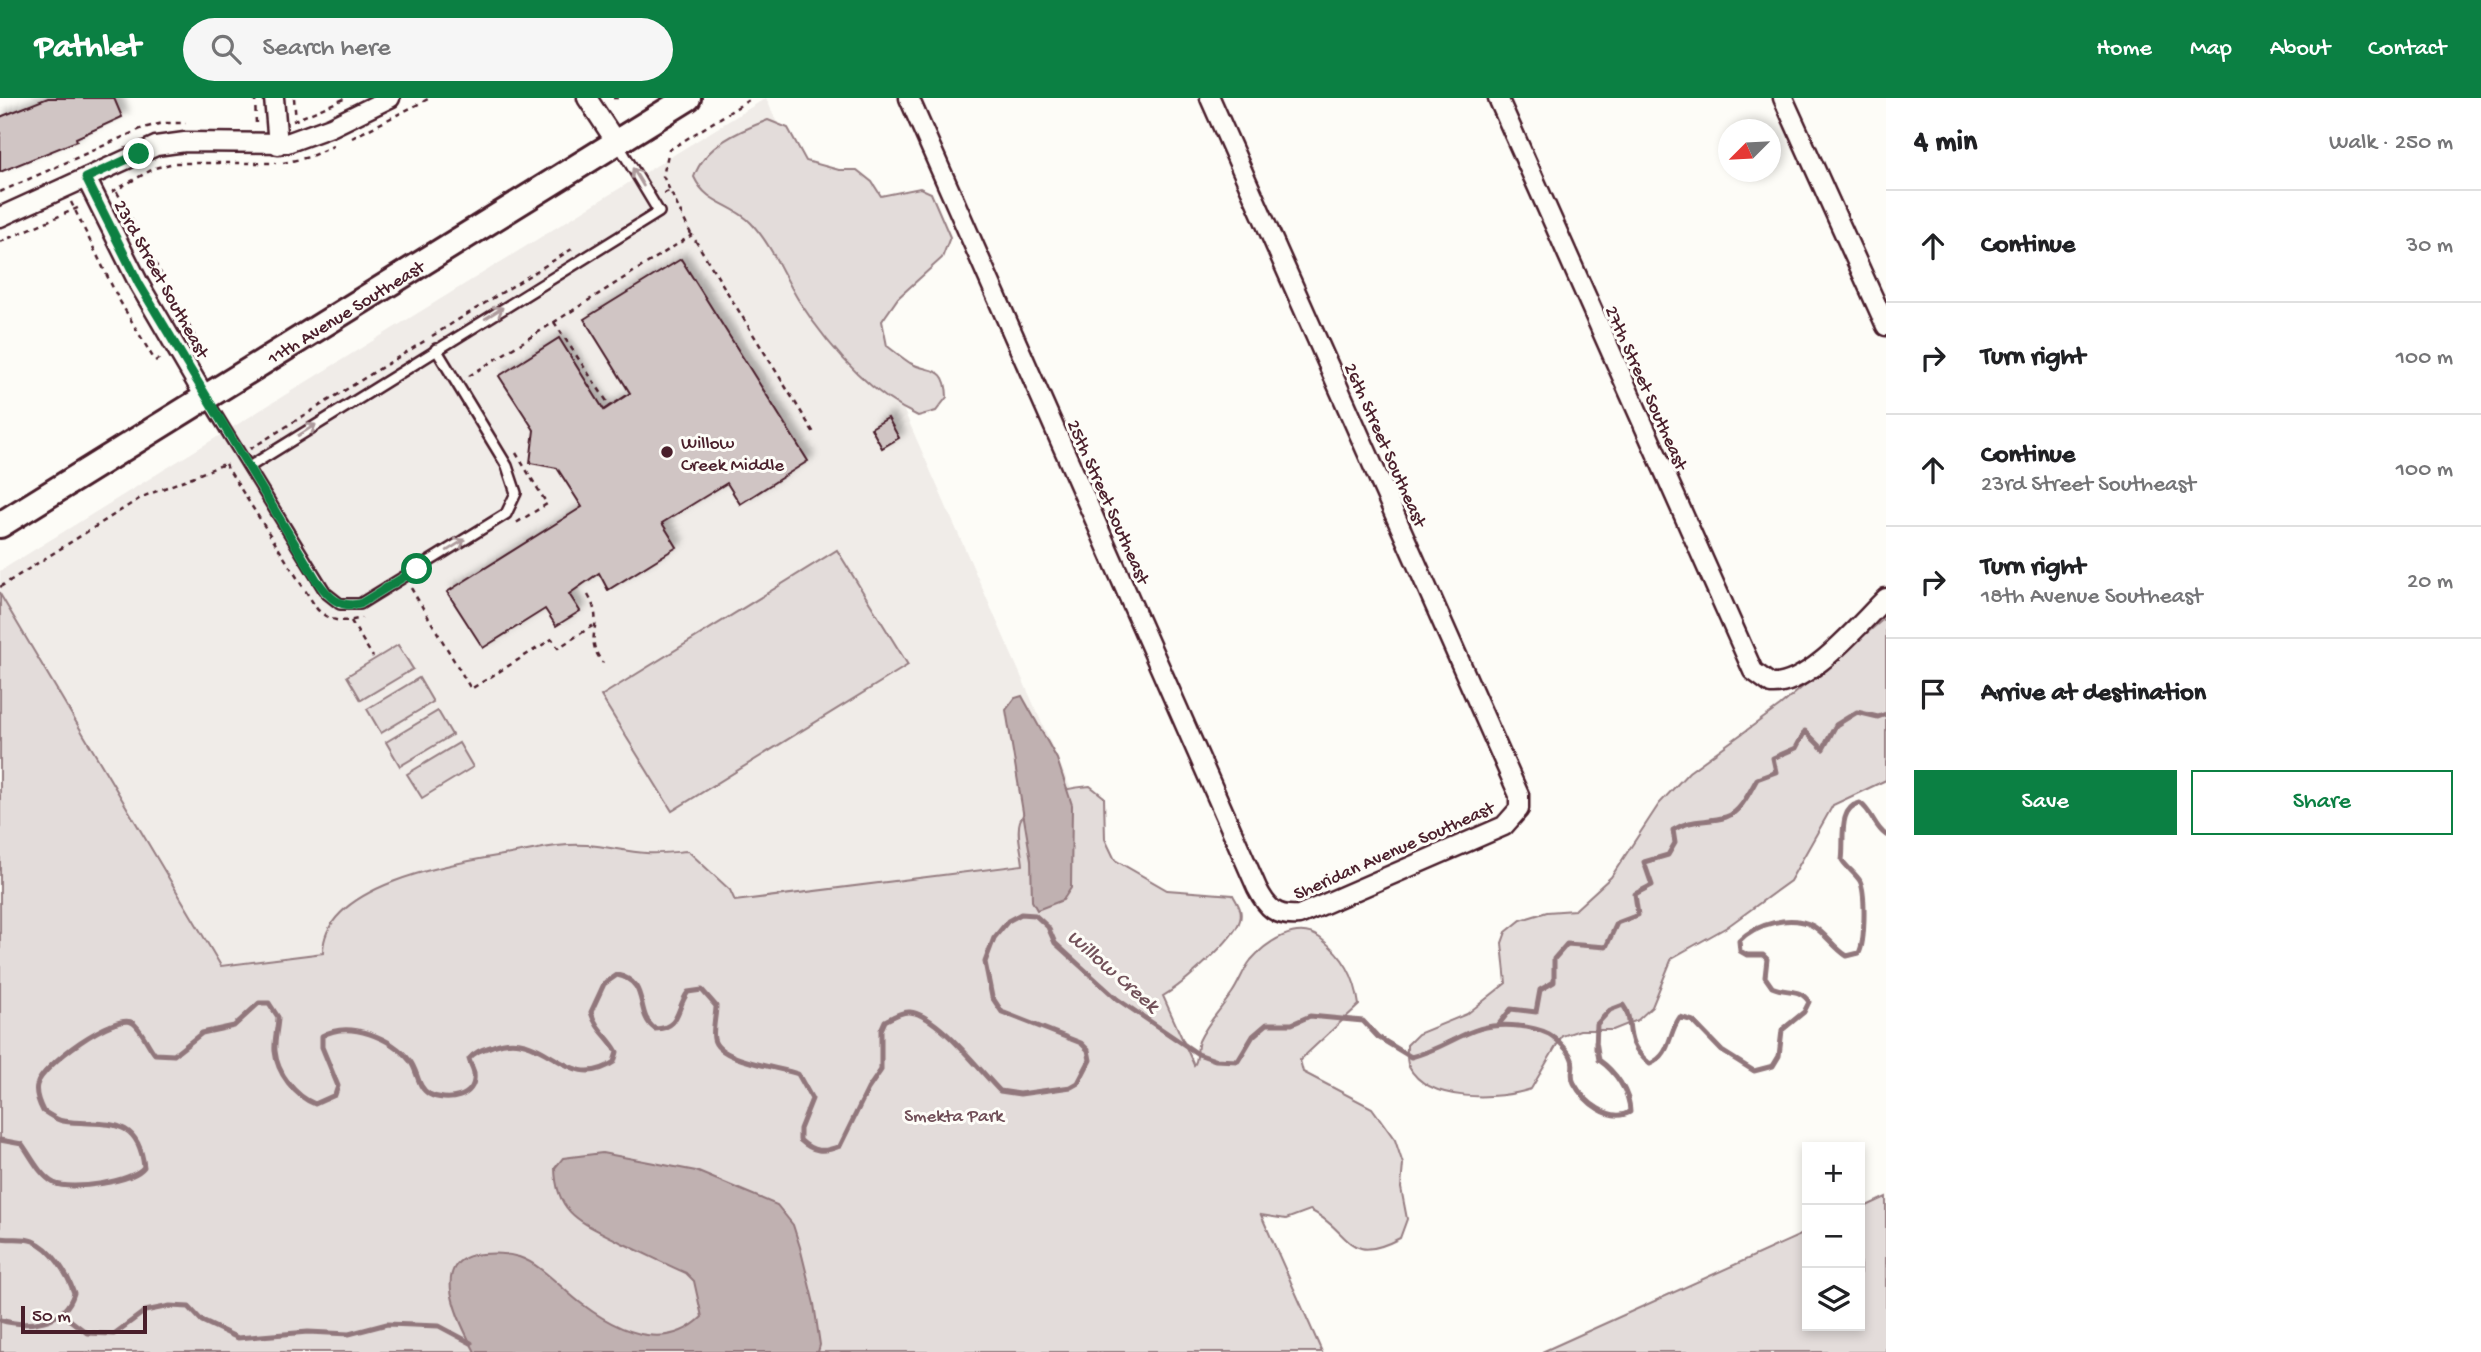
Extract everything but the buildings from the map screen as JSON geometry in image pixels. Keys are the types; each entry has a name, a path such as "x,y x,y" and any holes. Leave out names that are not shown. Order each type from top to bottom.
{"main road":[{"name":"11th Avenue Southeast","path":"0,524 688,98"}],"street":[{"path":"274,98 278,145"},
{"path":"0,217 156,146 172,143 278,145 312,136 390,98"},
{"path":"587,98 616,142"},
{"name":"25th Street Southeast","path":"909,98 1257,888 1270,909 1279,914"},
{"name":"26th Street Southeast","path":"1210,98 1515,780 1519,809"},
{"name":"27th Street Southeast","path":"1498,98 1738,645 1753,671 1771,684 1791,682 1803,675 1886,598"},
{"path":"1783,98 1886,326"},
{"name":"23rd Street Southeast","path":"86,178 132,272 205,397"},
{"name":"Sheridan Avenue Southeast","path":"1279,914 1299,915 1334,901 1494,831 1512,820 1519,809"}],"lane":[{"path":"249,467 659,212 616,142"},
{"path":"205,397 317,581 333,600 349,606 360,604 506,514 513,504 516,493 510,473 436,349"}],"path":[{"path":"255,98 256,124"},
{"path":"294,98 295,120 346,98"},
{"path":"346,141 430,98"},
{"path":"613,98 621,98"},
{"path":"752,98 669,150 663,176 692,235 814,433"},
{"path":"0,242 75,209 118,298 155,361 194,335 143,246 116,190 155,168 174,163 281,163 309,157 334,146"},
{"path":"0,192 56,166"},
{"path":"475,387 468,375 692,235"},
{"path":"554,322 610,406"},
{"path":"511,445 547,503"},
{"path":"0,587 142,497 225,464 310,600 324,616 341,622 351,621 373,657"},
{"path":"411,588 471,689 552,639 558,648 597,623"},
{"path":"588,595 597,611 593,645 603,663"}],"shaded area":[{"path":"766,98 1100,855 221,965 0,594 0,571"},
{"path":"1022,696 1057,759 1072,805 1071,888 1063,900 1037,910 1032,901 1031,860 1006,710 1015,698"},
{"path":"602,1153 696,1171 777,1205 793,1225 800,1247 814,1304 820,1345 818,1352 475,1352 456,1309 451,1279 455,1267 465,1258 482,1254 505,1254 527,1260 596,1314 626,1330 658,1336 673,1334 688,1328 702,1317 694,1281 686,1273 596,1230 567,1208 561,1198 555,1168 563,1158"}],"green space":[{"path":"768,120 788,128 806,161 839,170 857,170 872,182 881,196 920,188 931,193 950,237 942,258 898,298 882,321 887,346 910,363 936,372 944,379 947,397 936,411 918,416 866,382 837,352 811,318 771,250 751,223 744,216 713,199 699,186 694,177 706,156 735,134"},
{"path":"837,550 908,665 672,811 601,696"},
{"name":"Smekta Park","path":"0,594 221,966 323,953 328,930 344,910 366,894 394,882 454,864 556,846 587,845 651,853 688,851 730,890 735,901 1023,865 1019,831 1025,812 1031,805 1049,795 1090,786 1104,797 1105,839 1115,860 1167,890 1233,895 1239,907 1240,920 1229,938 1194,972 1163,996 1194,1065 1199,1041 1206,1028 1232,993 1248,964 1265,947 1292,933 1311,933 1342,959 1355,985 1359,1005 1300,1060 1303,1072 1372,1108 1395,1140 1403,1164 1401,1188 1407,1219 1400,1238 1369,1249 1350,1243 1324,1218 1310,1210 1286,1219 1261,1215 1322,1352 0,1352"},
{"path":"1886,617 1886,780 1833,805 1790,881 1727,927 1672,958 1652,1007 1638,1020 1613,1030 1580,1030 1562,1036 1531,1089 1501,1095 1465,1096 1448,1093 1418,1079 1408,1065 1407,1045 1418,1034 1467,1014 1506,983 1502,943 1506,932 1521,920 1547,912 1575,910 1611,877 1659,804 1689,772 1780,706"},
{"path":"398,645 413,669 361,700 347,676"},
{"path":"419,678 433,702 381,733 367,709"},
{"path":"438,711 452,735 400,766 386,742"},
{"path":"459,743 473,767 422,798 407,774"},
{"path":"1886,1197 1886,1352 1542,1352 1802,1234 1802,1331 1865,1331 1865,1207"}],"waterway":[{"path":"1499,1024 1511,1009 1536,1012 1540,990 1554,982 1554,959 1567,944 1606,947 1617,923 1638,915 1635,894 1652,885 1644,862 1668,855 1675,843 1673,830 1693,822 1726,817 1736,811 1757,779 1776,772 1773,758 1796,748 1805,731 1823,749 1836,725 1857,712 1878,717 1886,714"},
{"name":"Willow Creek","path":"0,1140 22,1144 44,1176 62,1185 101,1184 138,1172 144,1167 140,1149 134,1137 126,1130 104,1124 60,1120 43,1111 37,1091 42,1076 80,1042 111,1025 124,1021 133,1023 155,1054 174,1055 202,1033 234,1026 259,1003 269,1003 278,1017 275,1051 283,1075 294,1090 315,1104 335,1095 338,1086 322,1047 322,1036 345,1030 369,1034 392,1045 410,1061 425,1091 436,1097 452,1098 466,1093 474,1082 469,1059 480,1051 511,1042 527,1045 582,1071 597,1070 614,1062 617,1052 596,1024 591,1012 604,984 617,975 634,984 645,1015 655,1029 663,1028 674,1021 688,992 702,990 716,1006 714,1039 718,1047 737,1058 798,1074 812,1099 800,1129 800,1140 814,1149 828,1150 840,1146 868,1089 881,1070 881,1030 885,1021 904,1012 921,1015 946,1033 1000,1091 1020,1094 1071,1087 1078,1083 1090,1060 1088,1050 1081,1043 1002,1012 992,997 985,962 994,938 1008,921 1021,914 1035,915 1048,927 1055,943 1117,999 1198,1054 1215,1060 1238,1061 1253,1036 1267,1024 1292,1024 1310,1016 1363,1021 1378,1037 1411,1057 1486,1027 1522,1026 1555,1038 1570,1054 1573,1080 1584,1097 1606,1113 1622,1115 1630,1112 1627,1097 1616,1076 1599,1060 1596,1041 1596,1049 1597,1024 1610,1010 1623,1005 1627,1011 1635,1047 1650,1064 1666,1049 1680,1017 1693,1021 1722,1051 1754,1071 1773,1066 1779,1056 1782,1030 1804,1012 1809,1002 1801,994 1772,987 1765,977 1767,959 1763,955 1747,955 1740,951 1739,941 1764,926 1794,921 1813,926 1847,956 1859,953 1864,929 1862,887 1858,878 1842,860 1844,826 1848,811 1860,803 1886,835"},
{"name":"Willow Creek","path":"0,1238 33,1241 47,1250 68,1278 74,1293 62,1311 44,1321 22,1324 0,1320"},
{"path":"62,1314 87,1333 114,1334 145,1311 170,1306 189,1307 202,1321 238,1338 308,1332 349,1334 387,1324 439,1326 471,1343"}],"place":[{"name":"Willow Creek Middle","path":"667,452"}],"route":[{"path":"139,154 86,178 139,284 175,348 317,581 333,600 349,606 360,604 417,569"}]}
